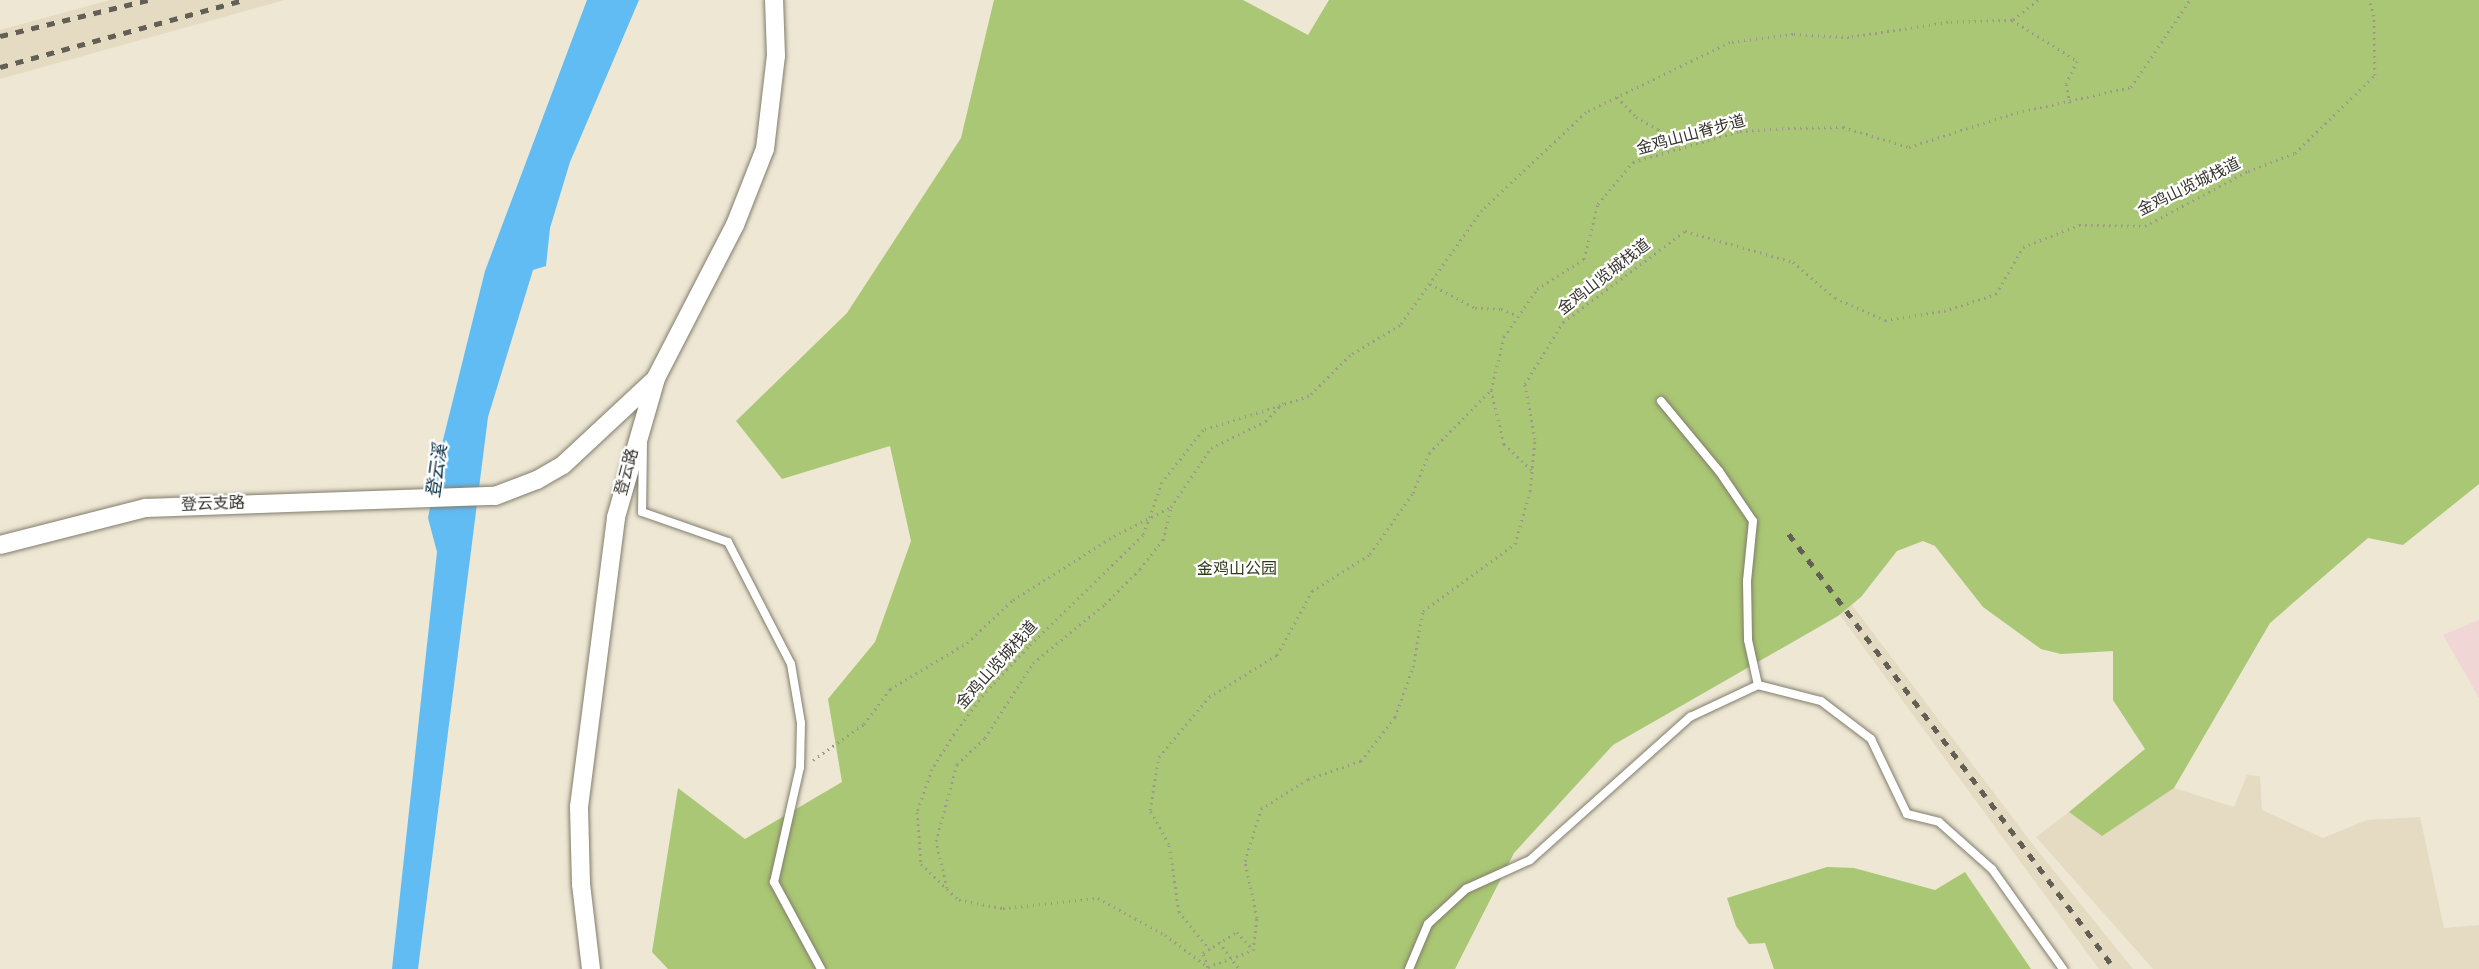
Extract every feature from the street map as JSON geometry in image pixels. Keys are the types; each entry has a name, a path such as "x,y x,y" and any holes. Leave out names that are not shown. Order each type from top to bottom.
{"street":[{"name":"登云路","path":"591,969 580,874 579,807 616,517 641,422 656,378 735,225 765,149 776,56 774,0"},
{"name":"登云支路","path":"0,545 146,508 432,495 478,499 524,486 563,465 656,378"}],"lane":[{"path":"1661,401 1712,461 1753,521 1747,581 1748,640 1758,685"},
{"path":"641,422 645,457 642,512 728,542 791,664 801,723 800,767 774,882 821,969"},
{"path":"1409,969 1428,924 1466,889 1530,860 1690,717 1758,685 1821,701 1871,739 1907,814 1939,822 1992,869 2063,969"}],"path":[{"path":"2038,0 2012,20 2078,60 2066,84 2070,103"},
{"name":"金鸡山山脊步道","path":"1491,390 1504,337 1537,289 1584,259 1598,204 1633,162 1740,131 1843,127 1909,147 2011,114 2070,103 2131,87 2190,0"},
{"name":"金鸡山览城栈道","path":"1253,950 1257,918 1245,861 1262,809 1308,779 1360,761 1395,717 1413,667 1423,611 1515,544 1532,471 1535,439 1525,384 1563,322 1685,231 1793,262 1835,298 1886,320 1944,311 1996,294 2023,247 2079,225 2145,226 2248,171 2295,153 2375,75 2374,16 2369,0"},
{"name":"金鸡山览城栈道","path":"1208,967 1166,935 1098,898 1003,908 959,900 921,864 917,812 932,769 983,695 1028,647 1143,535 1162,482 1203,430 1309,396 1350,355 1400,325 1482,210 1586,112 1730,42 1793,34 1849,37 1948,21 2012,20"},
{"path":"1617,97 1636,117 1658,129 1680,149"},
{"path":"1430,284 1475,308 1501,309 1518,316"},
{"path":"1491,390 1504,444 1532,471"},
{"path":"1210,950 1179,912 1169,844 1150,810 1159,757 1209,697 1277,655 1312,591 1370,554 1413,493 1429,453 1491,390"},
{"path":"947,888 936,841 957,764 985,738 1033,663 1105,604 1163,540 1171,507 1211,448 1266,421 1283,403"},
{"path":"800,767 826,753 864,724 890,689 967,643 1013,600 1114,536 1171,507"},
{"path":"1237,932 1253,950 1208,967 1203,953 1210,950 1237,932"},
{"path":"1219,942 1239,969"}],"shaded area":[{"path":"110,0 285,0 0,79 0,30"},
{"path":"1794,528 2037,850 2133,969 2099,969 1785,540"},
{"path":"2479,620 2479,698 2443,635"},
{"path":"2247,775 2260,776 2262,810 2323,838 2367,820 2420,817 2444,928 2479,925 2479,969 2153,969 2036,837 2069,812 2102,835 2174,788 2234,807"}],"green space":[{"name":"金鸡山公园","path":"994,0 1243,0 1308,35 1329,0 2479,0 2479,484 2403,545 2368,538 2270,623 2174,788 2102,836 2069,812 2145,749 2113,700 2113,651 2061,654 2041,649 1983,607 1935,546 1923,541 1897,551 1861,597 1838,616 1613,745 1514,853 1455,969 668,969 652,952 678,788 745,839 842,782 828,699 875,642 911,541 890,446 782,479 736,421 847,313 961,138"},
{"path":"1827,867 1854,868 1935,890 1965,872 2031,969 1774,969 1765,943 1749,944 1736,926 1727,898"}],"water":[{"name":"登云溪","path":"587,0 639,0 570,162 550,228 546,266 533,270 488,417 418,969 392,969 437,552 428,518 441,448 485,271"}],"railway":[{"path":"0,36 148,0"},
{"path":"0,67 244,0"},
{"path":"1789,534 2115,969"}]}
